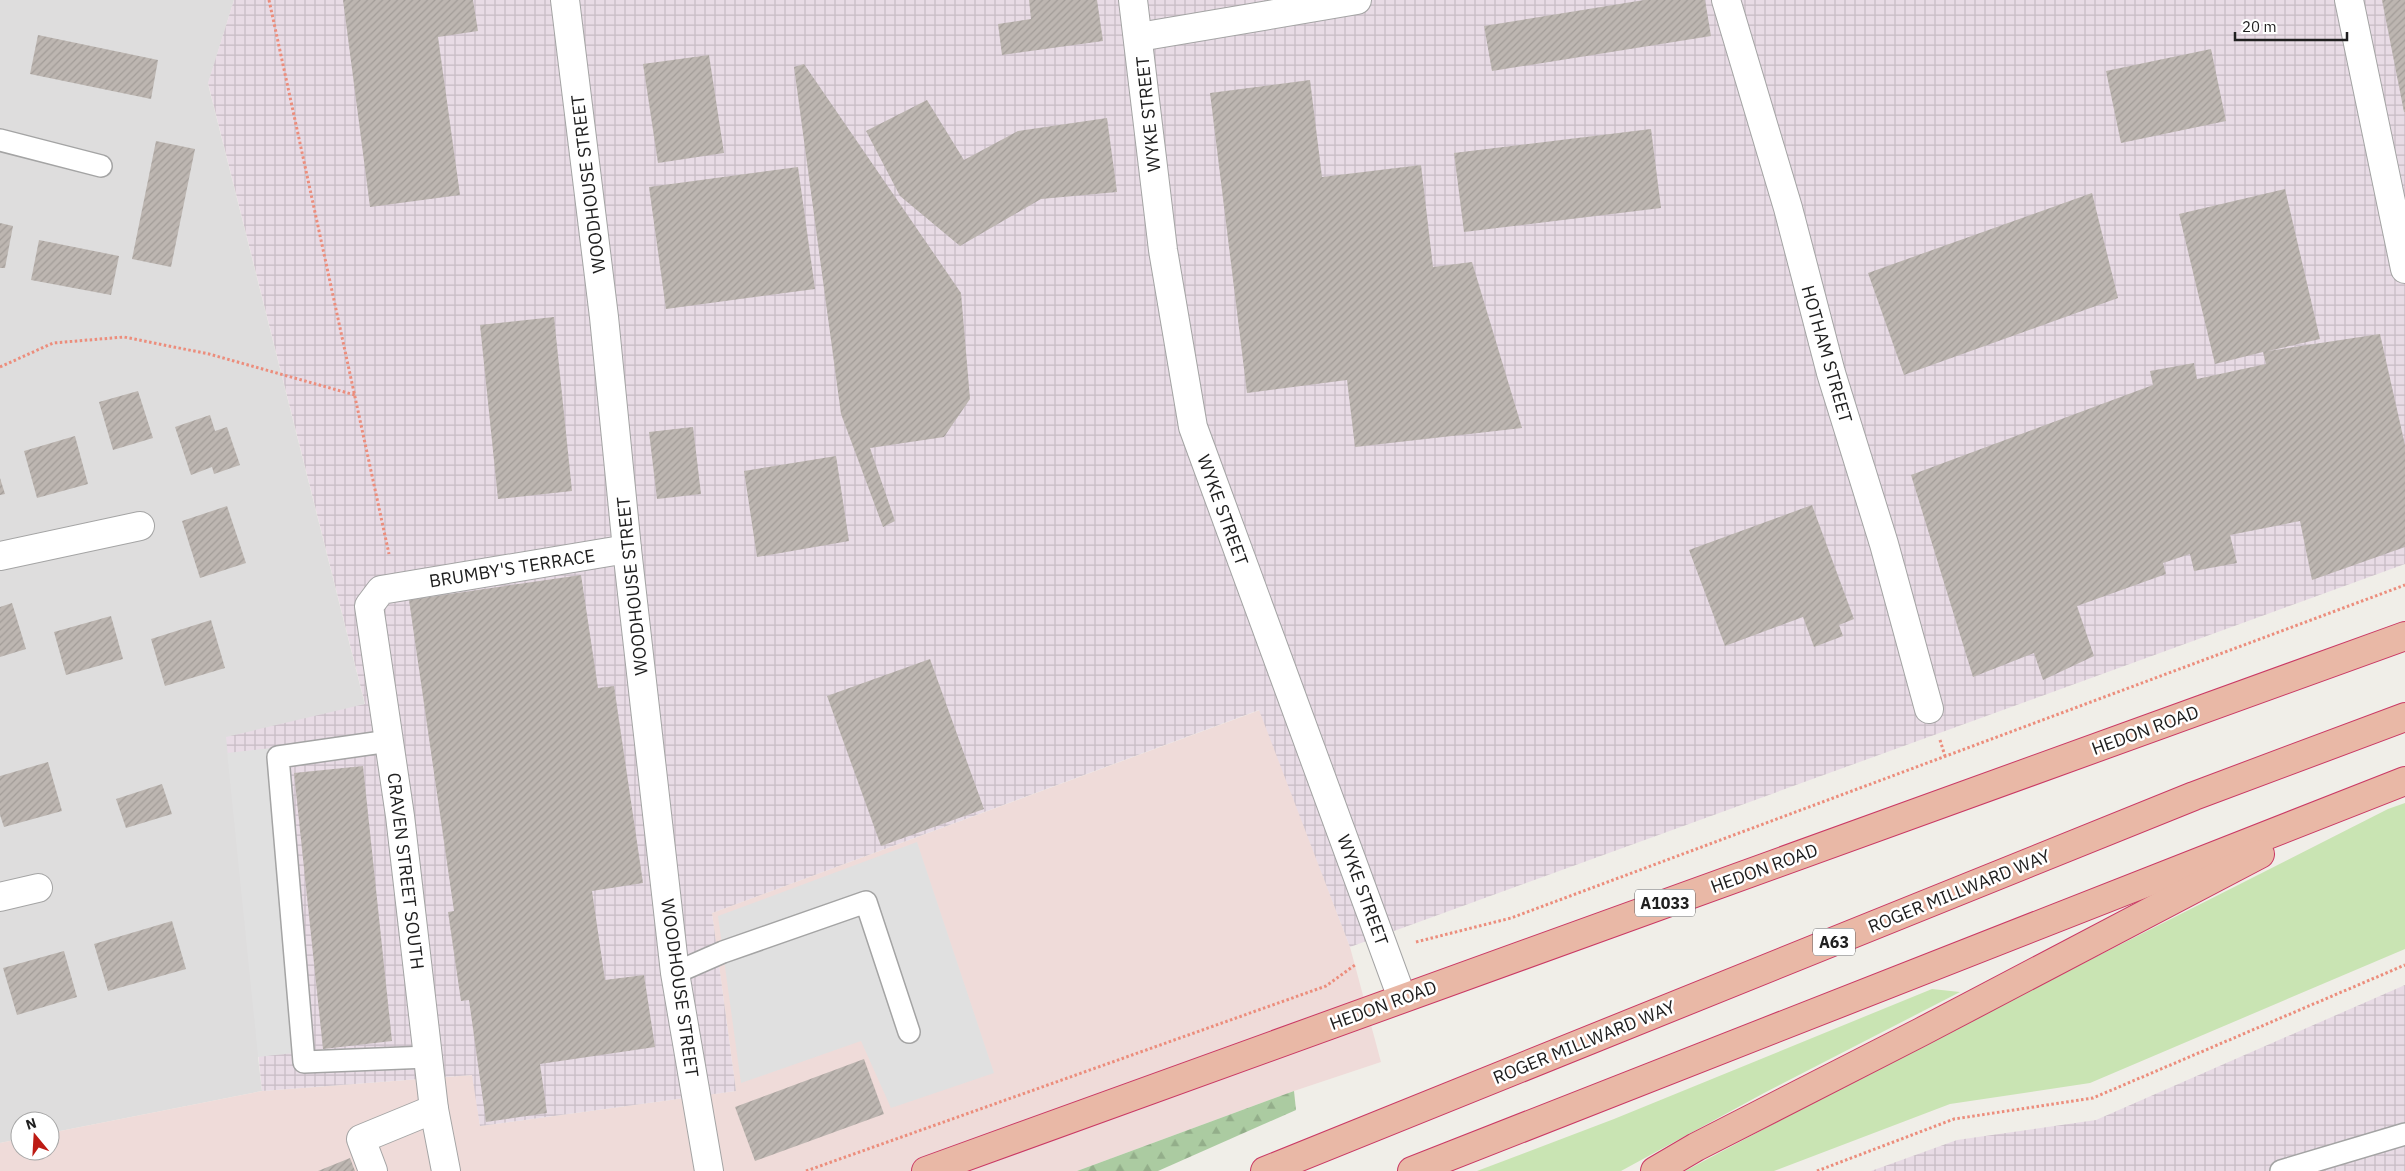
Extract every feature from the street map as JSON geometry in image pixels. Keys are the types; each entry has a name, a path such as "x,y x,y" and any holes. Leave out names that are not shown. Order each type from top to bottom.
{"highway":[{"name":"HEDON ROAD","path":"926,1171 2405,636"},
{"name":"ROGER MILLWARD WAY","path":"1265,1171 2194,796 2405,717"},
{"path":"1412,1171 2394,785"},
{"path":"1655,1171 1696,1147 1930,1028 2394,785"}],"street":[{"name":"WOODHOUSE STREET","path":"564,0 604,317 627,549 675,973 709,1171"},
{"name":"WYKE STREET","path":"1133,0 1139,37 1163,250 1193,427 1402,998"},
{"path":"1139,37 1357,0"},
{"name":"HOTHAM STREET","path":"1726,0 1788,208 1831,373 1884,544 1929,709"},
{"path":"2349,0 2405,268"},
{"path":"0,556 140,526"},
{"name":"BRUMBY'S TERRACE","path":"396,587 627,549"},
{"name":"CRAVEN STREET SOUTH","path":"396,587 381,590 370,606 400,816 434,1109 446,1171"},
{"path":"0,897 38,888"},
{"path":"373,1171 361,1139 434,1109"}],"lane":[{"path":"0,140 101,166"},
{"path":"389,741 278,756 304,1062 428,1057"},
{"path":"675,973 723,952 866,902 909,1032"},
{"path":"2281,1171 2405,1134"}],"path":[{"path":"270,0 396,587"},
{"path":"0,367 53,343 124,336 209,354 355,394"},
{"path":"806,1171 1326,986 1350,968 1385,949 1511,918 2405,585"},
{"path":"1817,1171 1954,1119 2093,1098 2405,965"}],"shaded area":[{"path":"0,0 234,0 208,84 365,705 258,1057 262,1091 60,1131 60,1111 10,1111 10,1141 0,1143"},
{"path":"234,0 2405,0 2405,564 1350,947 1259,710 712,913 736,1091 480,1126 472,1075 262,1091 226,737 365,704 208,83"},
{"path":"1260,710 1350,947 1381,1062 1294,1091 1077,1171 0,1171 0,1143 10,1141 10,1161 60,1161 60,1131 262,1091 473,1075 480,1126 736,1091 712,913"},
{"path":"280,747 311,1051 258,1057 227,753"},
{"path":"917,842 994,1073 891,1108 861,1041 741,1083 718,916"},
{"path":"2405,985 2405,1171 1871,1171 1957,1140 2096,1120"}],"green space":[{"path":"2405,803 2405,949 2090,1083 1950,1104 1774,1171 1685,1171 1924,1044 2388,809"},
{"path":"1932,989 1960,992 1764,1093 1621,1171 1477,1171 1614,1119"},
{"path":"1294,1091 1296,1110 1158,1171 1077,1171"}],"building":[{"path":"343,0 473,0 478,31 438,37 460,195 370,207"},
{"path":"1029,0 1097,0 1103,41 1002,55 998,24 1031,19"},
{"path":"1644,0 1705,0 1711,36 1492,71 1484,26"},
{"path":"2382,0 2405,0 2405,112 2404,112"},
{"path":"38,35 158,60 151,99 30,74"},
{"path":"2211,49 2226,121 2121,143 2106,71"},
{"path":"709,55 724,153 658,163 643,64"},
{"path":"804,64 961,293 970,399 944,437 870,448 895,521 883,527 841,414 794,67"},
{"path":"1310,80 1322,177 1421,165 1433,267 1472,262 1522,428 1355,447 1347,380 1247,393 1210,93"},
{"path":"927,100 964,160 1018,131 1107,118 1117,192 1041,199 960,246 900,196 866,131"},
{"path":"1651,129 1661,208 1464,232 1454,153"},
{"path":"156,141 195,149 171,267 132,259"},
{"path":"798,167 815,289 666,309 649,187"},
{"path":"2285,189 2320,339 2268,351 2380,334 2405,445 2405,547 2312,580 2300,521 2230,535 2237,563 2194,571 2190,554 2163,563 2166,574 2077,606 2094,656 2043,680 2034,653 1973,677 1911,475 2153,385 2150,371 2194,363 2197,379 2266,364 2263,352 2215,364 2179,214"},
{"path":"2092,193 2118,298 1904,375 1868,273"},
{"path":"0,223 13,226 5,268 0,268"},
{"path":"39,240 119,256 111,295 31,280"},
{"path":"554,317 572,491 498,499 480,325"},
{"path":"138,391 153,438 113,450 99,402"},
{"path":"210,415 215,431 227,427 240,465 214,474 212,467 191,475 175,427"},
{"path":"693,427 701,494 657,499 649,432"},
{"path":"75,436 88,484 37,498 24,451"},
{"path":"836,456 849,541 757,557 744,471"},
{"path":"0,478 5,494 0,495"},
{"path":"1812,505 1854,619 1839,625 1843,636 1814,647 1803,617 1725,646 1689,550"},
{"path":"227,506 246,563 200,578 182,521"},
{"path":"581,575 598,688 614,686 643,883 592,891 605,980 644,975 655,1047 540,1064 547,1113 486,1122 469,1000 461,1001 448,912 454,911 409,600"},
{"path":"12,603 26,649 0,657 0,607"},
{"path":"111,616 123,659 66,675 54,632"},
{"path":"211,620 225,668 165,686 151,639"},
{"path":"930,659 984,809 881,846 827,696"},
{"path":"48,762 62,811 4,827 0,815 0,776"},
{"path":"363,766 392,1041 323,1049 294,773"},
{"path":"162,784 172,814 126,828 116,799"},
{"path":"172,921 186,969 108,991 94,944"},
{"path":"64,951 77,997 17,1015 3,968"},
{"path":"864,1059 884,1114 755,1161 735,1107"},
{"path":"350,1158 355,1171 318,1171"}]}
